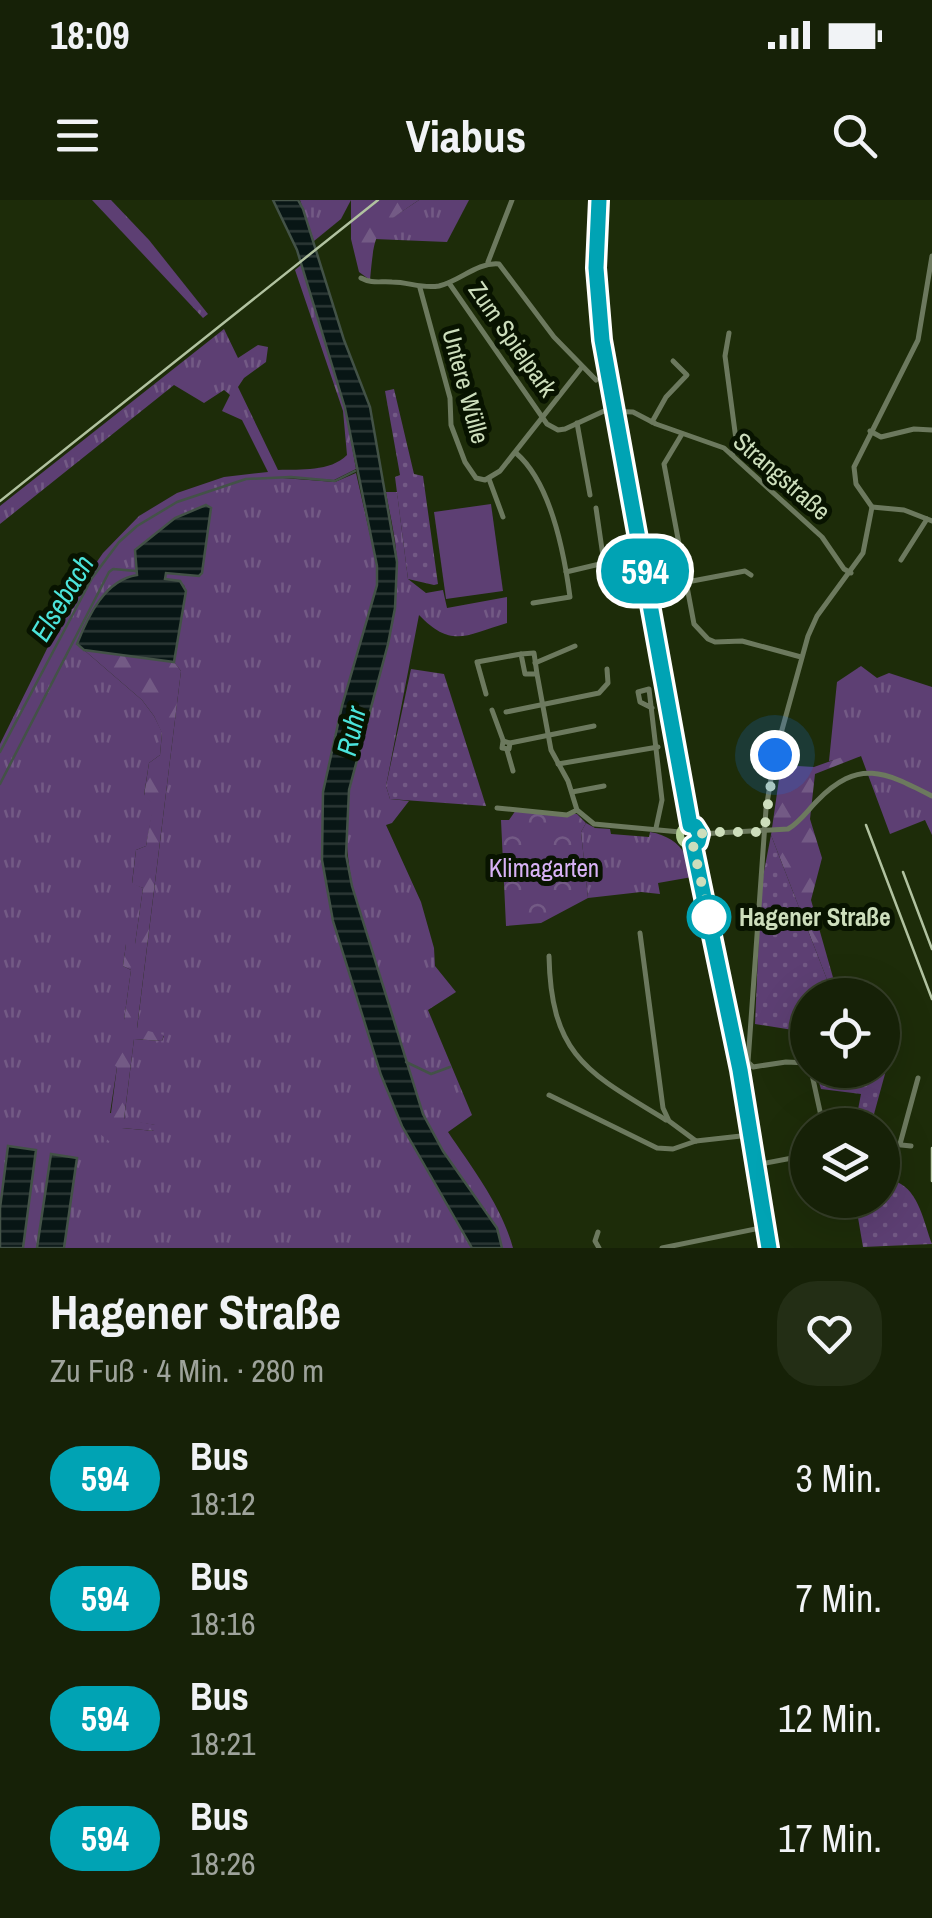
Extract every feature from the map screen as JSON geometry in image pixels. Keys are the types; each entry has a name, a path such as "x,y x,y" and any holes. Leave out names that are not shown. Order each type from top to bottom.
{"main road":[{"path":"599,200 596,245 602,340 690,825"},
{"path":"690,825 700,834 693,845 685,844 680,832 690,825"},
{"path":"693,845 769,1248"}],"street":[{"path":"488,264 512,200"},
{"path":"790,1062 753,1067 748,1062 764,832 775,755 801,657 817,616 863,553 872,506 854,475 856,459 918,340 932,256"},
{"path":"360,278 420,288 449,283 488,264 502,266 540,320 596,380"},
{"name":"Zum Spielpark","path":"449,283 544,418"},
{"name":"Untere Wülle","path":"420,288 450,398 451,425 472,474 481,480 490,479 516,453 582,367"},
{"path":"729,333 726,356 737,446 732,455"},
{"path":"652,422 666,397 688,375 673,362"},
{"path":"544,418 558,430 604,411 616,411"},
{"name":"Strangstraße","path":"616,411 634,412 724,448 822,537 851,573"},
{"path":"577,423 590,495"},
{"path":"870,431 881,437 914,428 932,430"},
{"path":"682,434 664,464 694,624 708,639 742,641 801,657"},
{"path":"516,453 530,468 554,522 570,597 533,603"},
{"name":"Untere Wülle","path":"490,479 503,517"},
{"path":"872,506 904,510 930,520 901,560"},
{"path":"596,508 610,596"},
{"path":"566,572 604,564"},
{"path":"686,582 745,571 751,575"},
{"path":"535,663 575,646"},
{"path":"486,694 476,662 534,652 547,735 577,810 594,824 680,832"},
{"path":"522,654 525,674 537,674"},
{"path":"506,712 598,694 608,683 607,670"},
{"path":"652,708 662,800 656,828"},
{"path":"492,710 507,744 513,771"},
{"path":"507,744 594,726"},
{"path":"558,764 658,747"},
{"path":"700,834 726,830 764,832 796,825 830,789 862,772 892,775 932,796"},
{"path":"572,792 604,786"},
{"path":"498,808 567,815 577,810"},
{"path":"640,933 654,1053 668,1121"},
{"path":"549,956 556,1017 577,1055 611,1088 696,1142"},
{"path":"911,1146 900,1144 918,1078"},
{"path":"550,1095 657,1148 673,1150 696,1142 750,1135"},
{"path":"754,1165 790,1159"},
{"path":"662,1248 766,1227"},
{"path":"598,1232 598,1248"}],"green space":[{"path":"92,200 111,200 149,240 208,314 203,318"},
{"path":"300,200 351,200 341,219 314,241"},
{"path":"351,200 419,200 380,231 370,280 359,272 351,239"},
{"path":"419,200 469,200 447,242 374,239 380,226"},
{"path":"301,265 345,408 356,469 334,480 269,477 335,482 356,473 377,566 377,585 342,706 323,792 367,1028 381,1075 402,1126 472,1248 64,1248 76,1158 51,1155 37,1248 23,1248 36,1151 8,1147 0,1208 0,744 73,596 103,553 139,516 177,493 224,477 268,472 242,420 222,411 230,395 224,390 204,403 174,385 0,524 0,506 224,329 238,358 258,345 268,347 266,362 238,387 278,470 324,467 347,455 343,411 295,270","holes":["175,518 199,576 166,573 164,579 184,585 186,591 174,662 181,671 137,1029 164,1036 162,1041 134,1039 124,1120 155,1125 154,1131 122,1128 110,1113 117,1067 115,1020 124,1020 131,970 123,966 126,944 135,944 143,888 132,883 136,850 146,846 154,804 144,795 149,763 160,755 162,732 142,700 77,644 108,589 137,575 135,550"]},
{"path":"394,389 414,474 423,476 438,584 434,585 408,579 395,477 400,475 385,391"},
{"path":"386,492 397,492 408,579 426,593 443,590 447,608 507,597 507,623 470,635 451,636 419,615 386,786 390,799 409,801 386,825 421,902 435,966 456,992 428,1010 472,1115 448,1132 494,1202 513,1248 502,1248 420,1106 351,878 347,848 350,788 395,595 397,557"},
{"path":"491,504 503,591 446,599 434,512"},
{"path":"84,650 174,662 181,671 137,1028 164,1035 162,1041 134,1039 124,1119 156,1125 155,1131 122,1128 117,1140 109,1141 100,1134 102,1114 111,1113 117,1067 108,1061 114,1020 124,1020 131,970 123,966 126,944 135,944 143,888 132,884 136,850 146,846 153,804 144,796 149,763 160,755 162,733 142,700"},
{"path":"861,666 877,678 889,673 932,687 932,835 925,820 890,834 861,756 829,761 837,682"},
{"path":"411,669 444,674 486,806 390,799 386,786"},
{"path":"856,752 861,756 815,774 810,819 822,858 811,900 833,978 826,978 771,835 781,765 814,767"},
{"name":"Klimagarten","path":"516,810 577,814 586,823 581,832 588,898 541,923 506,926 501,820 509,820"},
{"path":"586,823 610,829 611,834 649,837 650,832 672,840 690,863 699,896 692,877 658,883 660,894 641,892 588,898 581,832"},
{"path":"771,835 826,978 790,978 790,1030 755,1024 761,887"},
{"path":"881,1088 876,1108 858,1108 861,1094 821,1089"},
{"path":"900,1184 904,1186 916,1200 932,1244 863,1247 858,1218 900,1218"}],"water":[{"name":"Ruhr","path":"273,200 298,200 303,209 344,340 370,407 397,562 395,608 388,644 349,790 346,855 352,886 423,1114 443,1151 497,1228 502,1248 472,1248 402,1126 381,1075 333,921 322,860 323,792 342,706 377,585 377,566 345,408 297,250"},
{"path":"206,505 211,508 202,573 166,573 165,579 180,581 186,591 174,662 84,650 77,644 92,611 107,592 137,575 135,550 175,518"},
{"path":"8,1146 36,1150 23,1248 0,1248 0,1208"},
{"path":"51,1154 77,1158 64,1248 37,1248"}],"waterway":[{"name":"Elsebach","path":"0,752 92,578 119,542 137,526 177,502 246,479 291,477 335,481 355,471"},
{"path":"0,784 109,572 136,571"},
{"path":"406,1062 431,1074 450,1067"}],"railway":[{"path":"0,501 378,200"},
{"path":"866,825 932,999"},
{"path":"903,872 932,949"},
{"path":"932,1148 932,1181"}],"bus line":[{"name":"594","path":"599,200 596,268 602,340 690,825 700,831 700,840 693,845 740,1070 769,1248"}],"place":[{"name":"Hagener Straße","path":"709,917"}],"route":[{"path":"709,917 693,845 700,840 700,834 708,832 764,832 775,755"}]}
